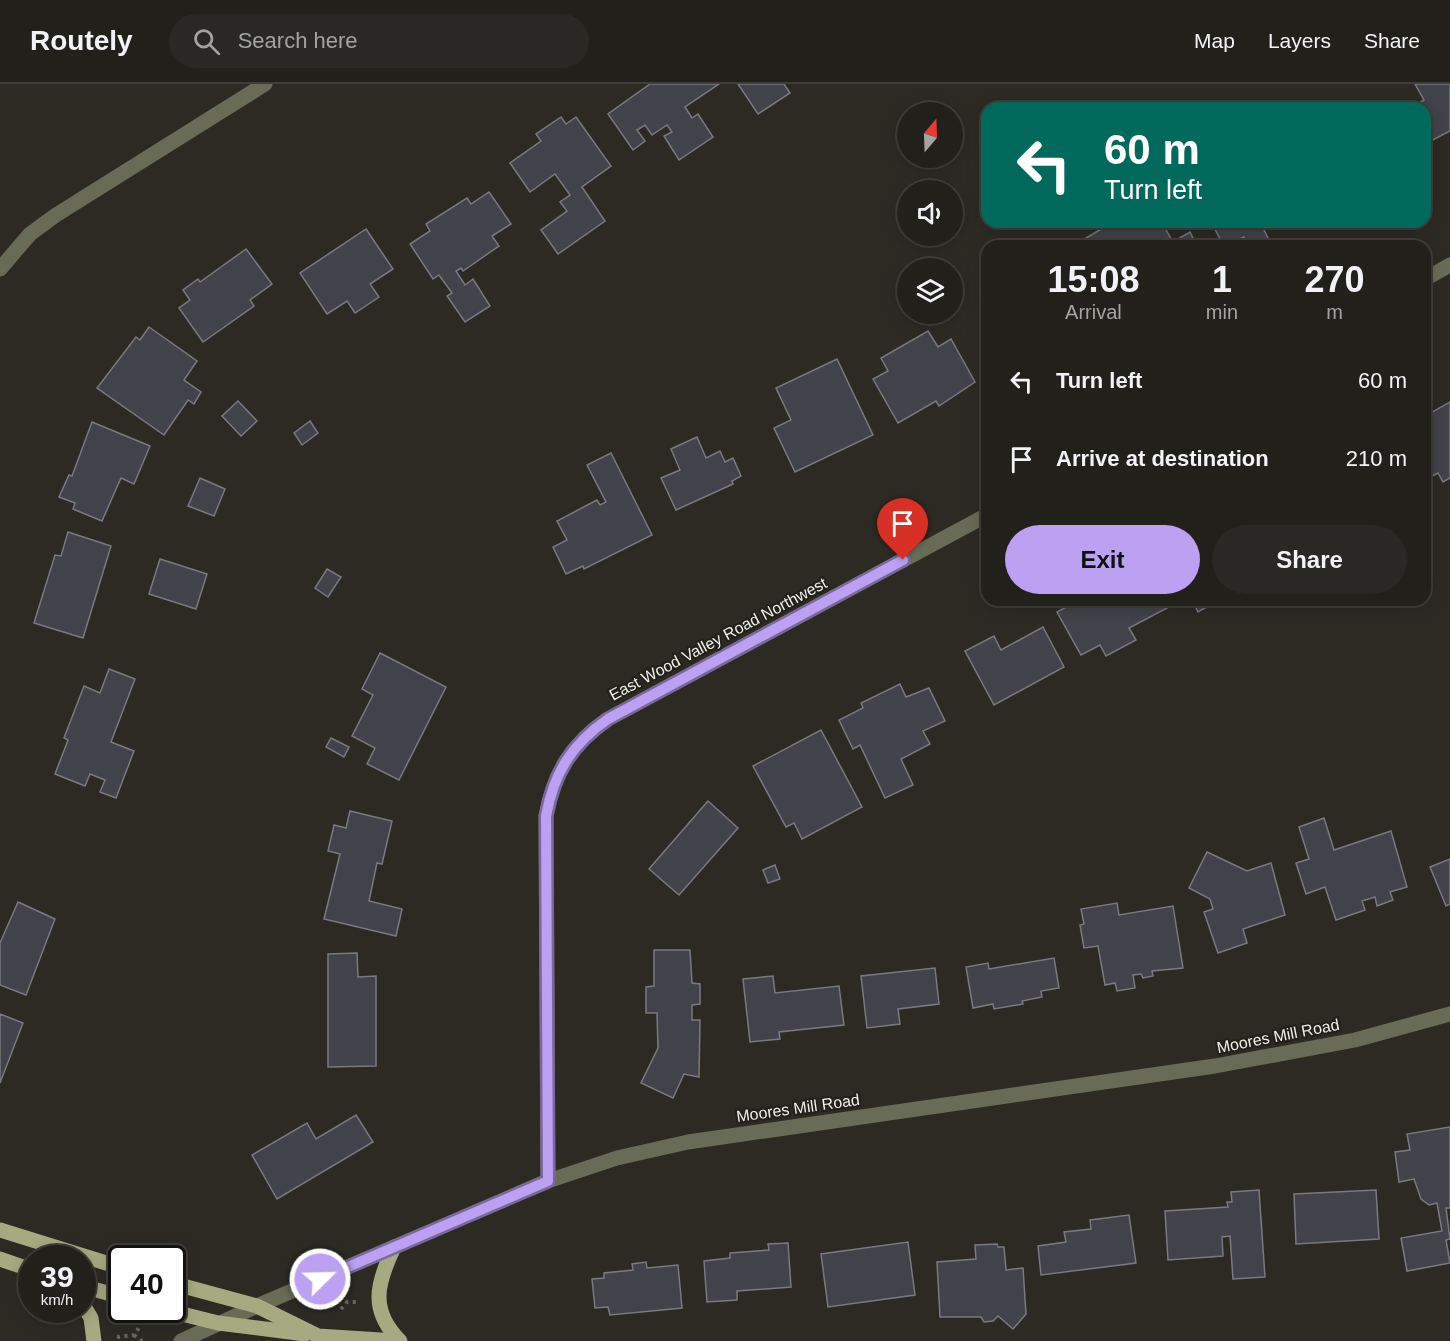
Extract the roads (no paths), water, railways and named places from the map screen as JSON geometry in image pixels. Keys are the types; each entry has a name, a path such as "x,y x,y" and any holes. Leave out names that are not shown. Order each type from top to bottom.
{"main road":[{"path":"0,1230 108,1264"},
{"path":"394,1247 382,1280 379,1307 382,1319 398,1341"},
{"path":"0,1259 18,1265"},
{"path":"186,1287 257,1306 318,1336 334,1341"},
{"path":"186,1315 218,1323 318,1336 398,1341"},
{"path":"92,1323 94,1341"}],"street":[{"path":"0,269 30,234 56,215 265,84"},
{"path":"1431,276 1450,265"},
{"name":"East Wood Valley Road Northwest","path":"548,1181 546,816 550,790 560,768 583,738 608,719 981,518"},
{"name":"Moores Mill Road","path":"181,1341 548,1181 617,1158 688,1142 1215,1066 1355,1040 1450,1014"}]}
